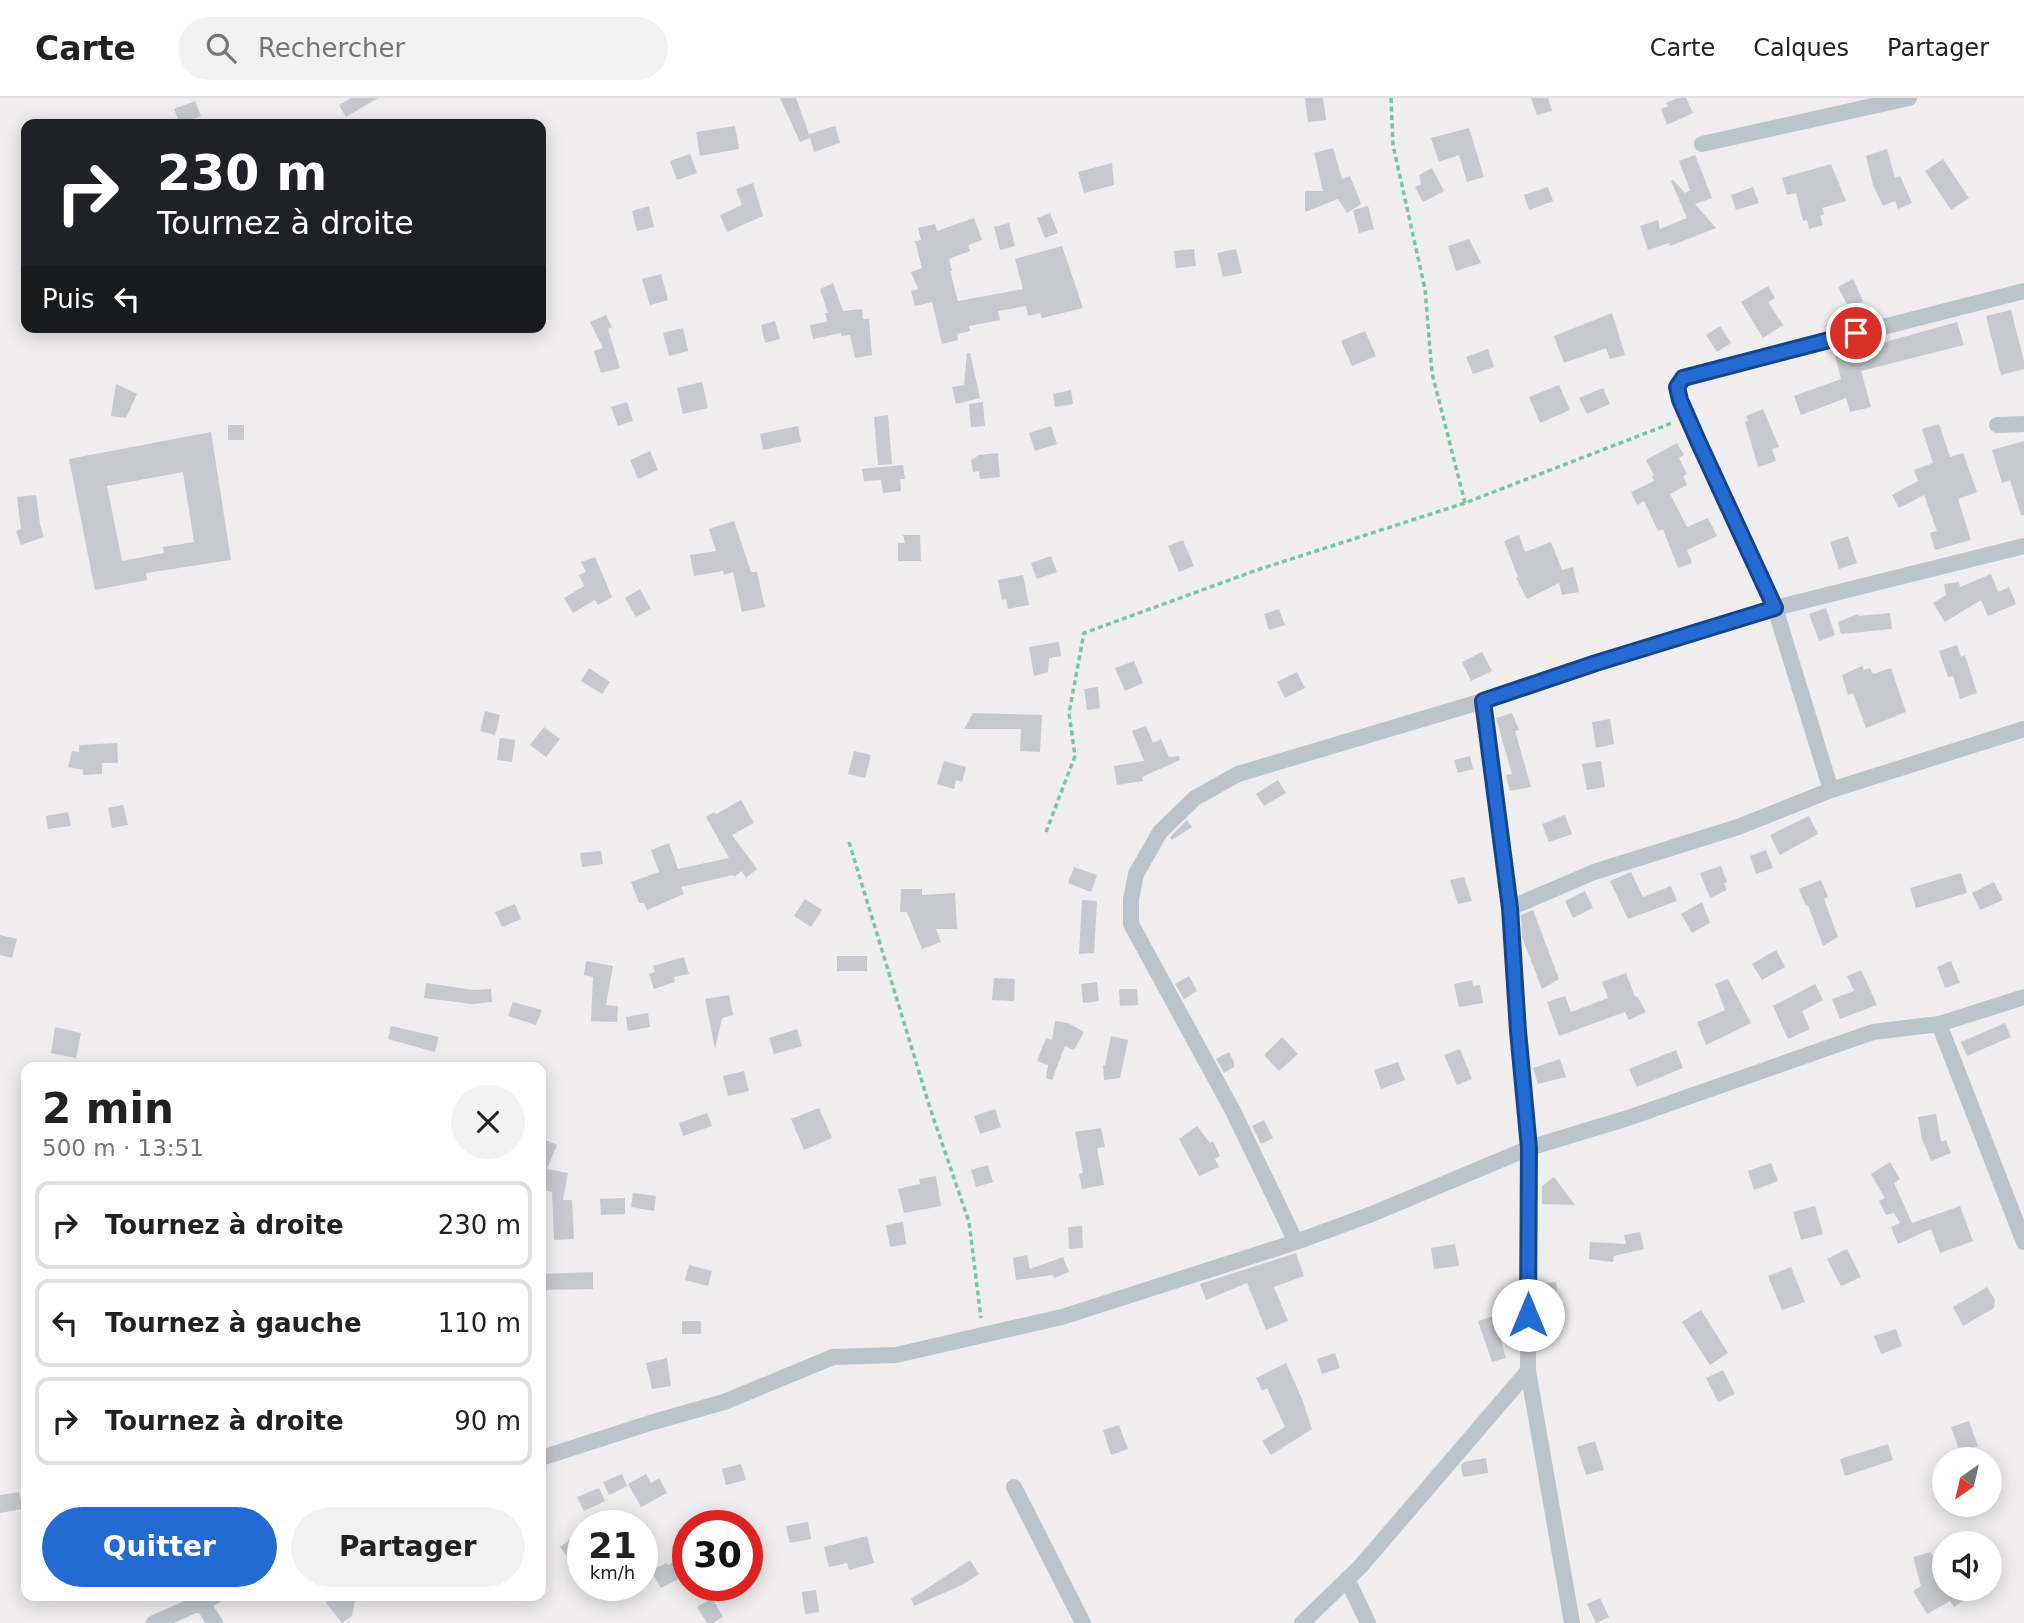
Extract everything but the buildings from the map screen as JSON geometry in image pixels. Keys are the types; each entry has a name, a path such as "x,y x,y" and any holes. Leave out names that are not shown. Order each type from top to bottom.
{"street":[{"path":"1702,144 1901,99"},
{"path":"1831,790 1775,608 1687,416 1677,387 1683,378 2024,291"},
{"path":"1997,425 2024,424"},
{"path":"1296,1242 1233,1111 1131,923 1131,900 1136,874 1160,832 1195,798 1238,774 1483,701 1775,608 2024,546"},
{"path":"1483,701 1510,908 1529,1148 1528,1371 1572,1623"},
{"path":"1510,908 1594,872 1738,827 1831,790 2024,729"},
{"path":"546,1456 724,1402 833,1357 896,1355 1062,1317 1296,1242 1372,1214 1529,1148 1628,1118 1873,1032 1939,1024 2024,997"},
{"path":"1939,1024 2024,1242"},
{"path":"1302,1623 1348,1579 1528,1371"},
{"path":"1014,1487 1083,1623"},
{"path":"1348,1579 1368,1623"},
{"path":"155,1623 204,1601"},
{"path":"209,1601 215,1623"}],"path":[{"path":"1391,98 1394,145 1425,289 1432,373 1465,503"},
{"path":"1046,832 1075,756 1069,713 1084,633 1257,570 1465,503 1687,416"},
{"path":"849,842 930,1108 969,1222 983,1334"}],"route":[{"path":"1528,1315 1529,1148 1510,908 1483,701 1775,608 1698,441 1677,387 1683,378 1856,333"}]}
